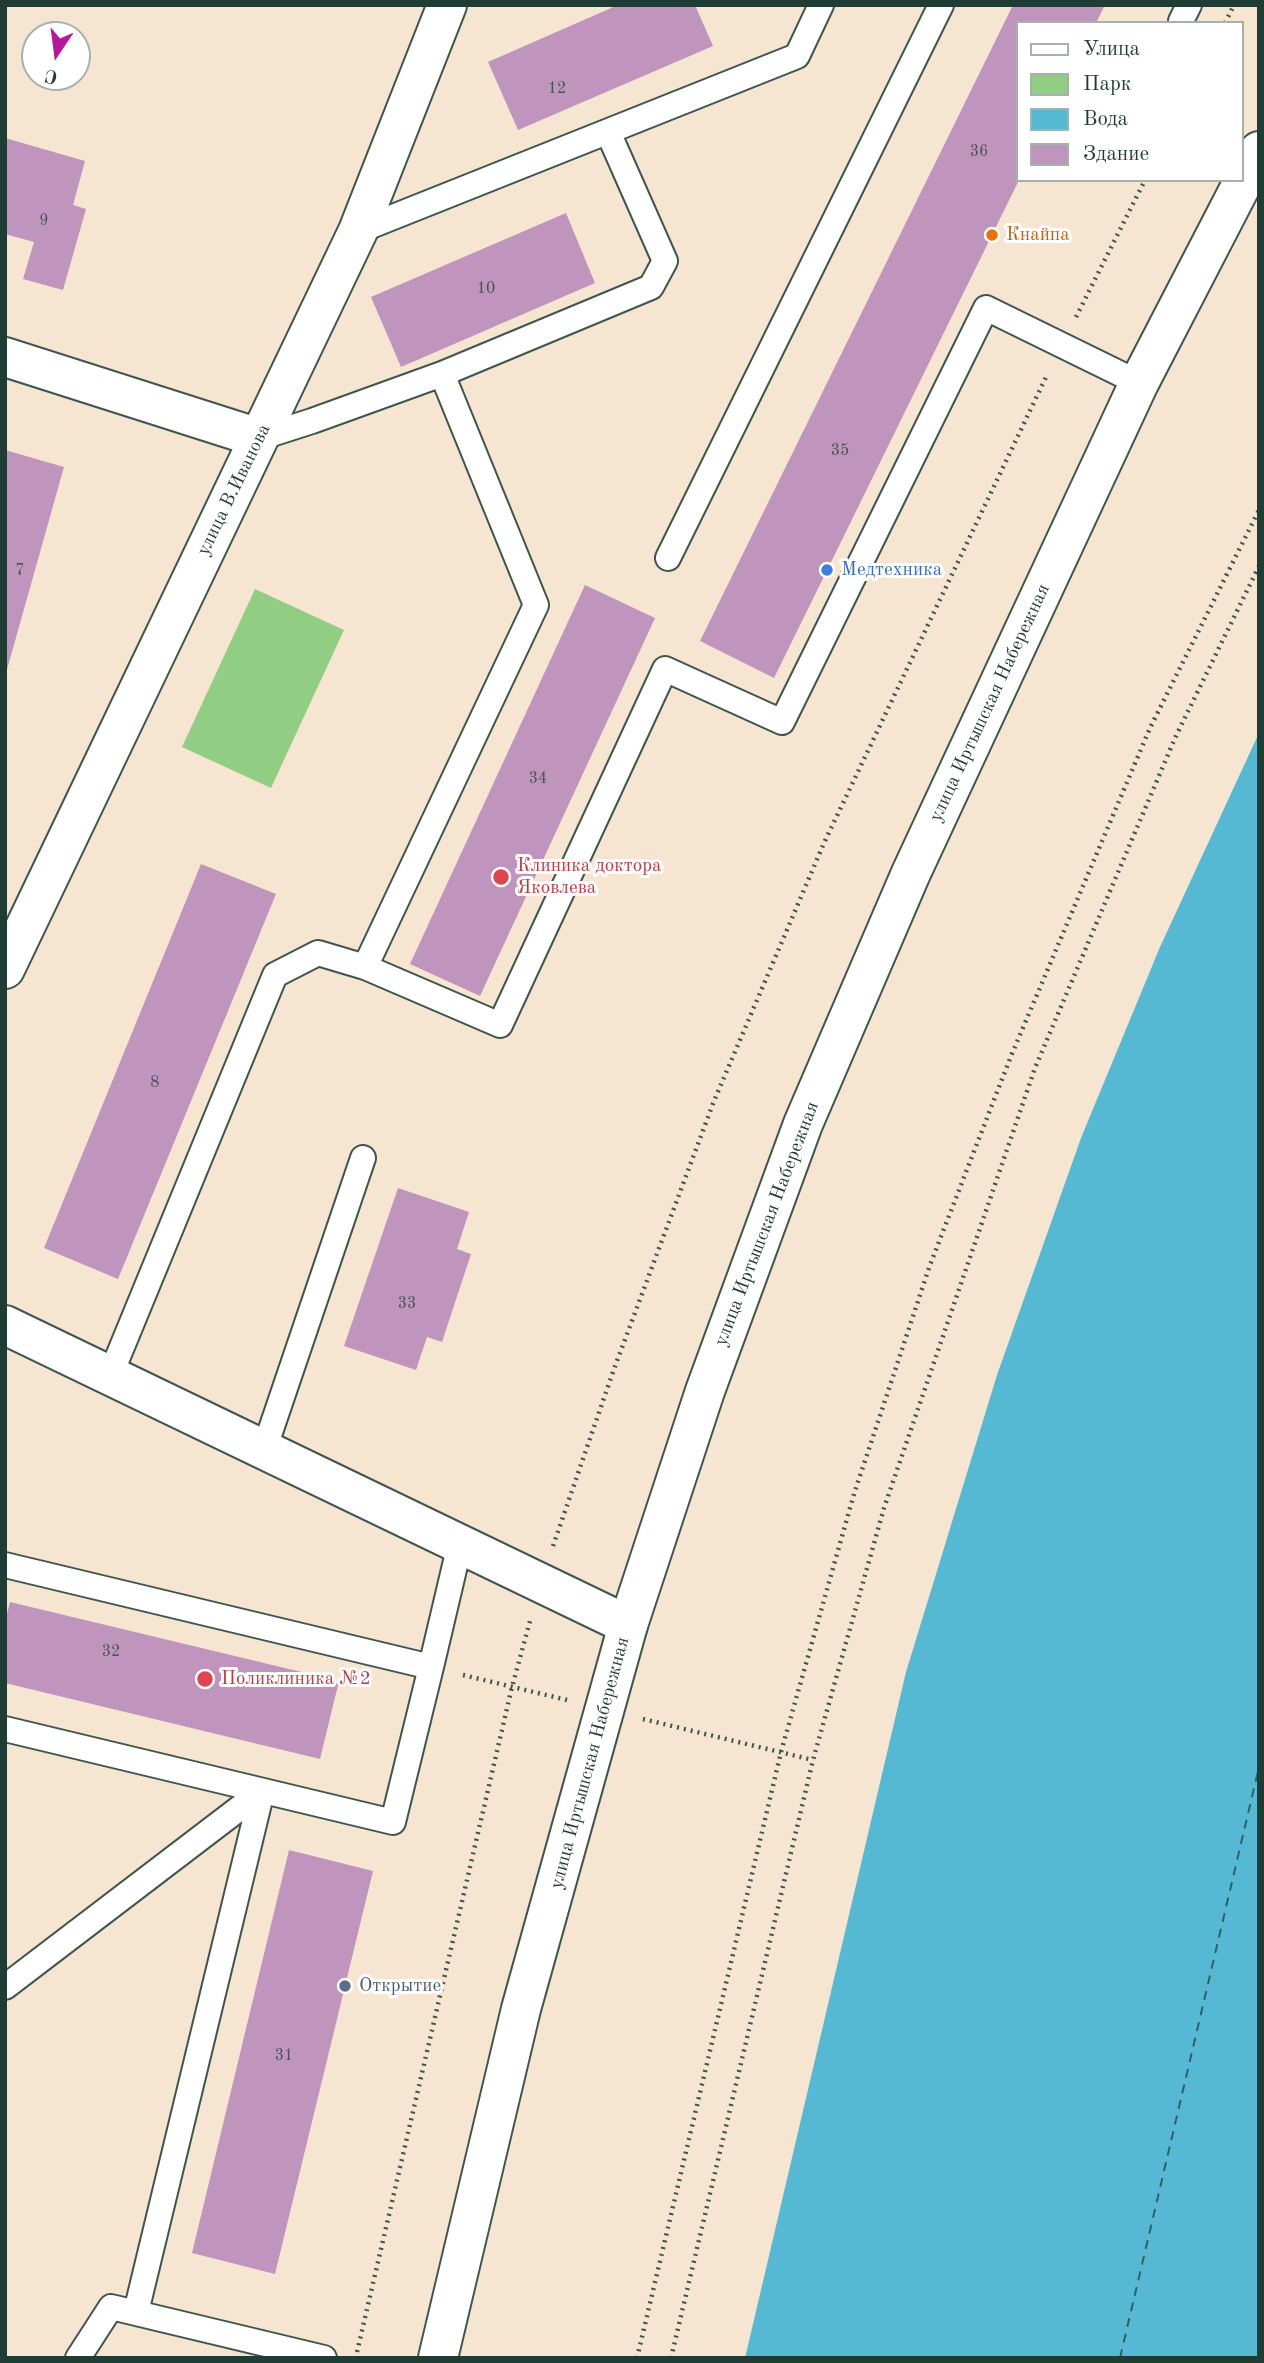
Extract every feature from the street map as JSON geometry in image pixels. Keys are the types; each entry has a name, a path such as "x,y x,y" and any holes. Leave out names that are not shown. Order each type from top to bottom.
{"main road":[{"name":"улица В.Иванова","path":"5,968 358,231 447,5"},
{"name":"улица Иртышская Набережная","path":"1243,182 1259,151"},
{"name":"улица Иртышская Набережная","path":"438,2358 522,2009 628,1625 705,1391 803,1124 911,873 1139,383 1243,182"},
{"path":"5,357 260,438"},
{"path":"5,1325 628,1625"}],"lane":[{"path":"358,231 797,56 821,5"},
{"path":"668,558 941,5"},
{"path":"260,438 442,374 651,287 665,261 608,132"},
{"path":"110,1376 275,975 318,953 365,967 500,1025 665,668 782,722 986,308 1139,383"},
{"path":"365,967 536,605 442,374"},
{"path":"264,1450 362,1158"},
{"path":"5,1729 393,1822 460,1544"},
{"path":"5,1564 431,1667"},
{"path":"5,1987 262,1791"},
{"path":"136,2312 262,1791"},
{"path":"78,2358 111,2306 280,2353 324,2358"}],"path":[{"path":"1226,21 1234,5"},
{"path":"356,2358 509,1701 540,1583 614,1369 724,1076 824,843 1062,345 1144,182"},
{"path":"637,2358 781,1752 854,1494 926,1278 1011,1056 1150,728 1259,510"},
{"path":"671,2358 813,1760 884,1508 1035,1068 1175,738 1259,566"}],"green space":[{"path":"255,589 344,630 271,788 182,747"}],"water":[{"path":"1259,733 1259,2358 745,2358 906,1672 997,1375 1081,1138 1160,947"}],"building":[{"path":"618,5 695,5 713,46 518,130 488,62"},
{"path":"1013,5 1105,5 1097,21 1016,21 1018,182 774,678 700,641"},
{"path":"5,138 85,161 73,205 86,209 63,290 23,279 34,242 5,234"},
{"path":"566,213 595,283 401,367 371,297"},
{"path":"5,450 64,467 6,673 5,673"},
{"path":"585,585 655,618 480,996 410,964"},
{"path":"201,864 276,894 118,1279 44,1248"},
{"path":"398,1188 469,1212 457,1249 471,1254 442,1342 427,1337 416,1370 344,1346"},
{"path":"10,1602 339,1681 320,1759 5,1683 5,1622"},
{"path":"289,1850 373,1871 275,2274 192,2253"}],"ferry route":[{"path":"1120,2358 1259,1767"}],"place":[{"name":"Кнайпа","path":"992,235"},
{"name":"Медтехника","path":"827,570"},
{"name":"Клиника доктора Яковлева","path":"501,877"},
{"name":"Поликлиника №2","path":"205,1679"},
{"name":"Открытие","path":"345,1986"}]}
